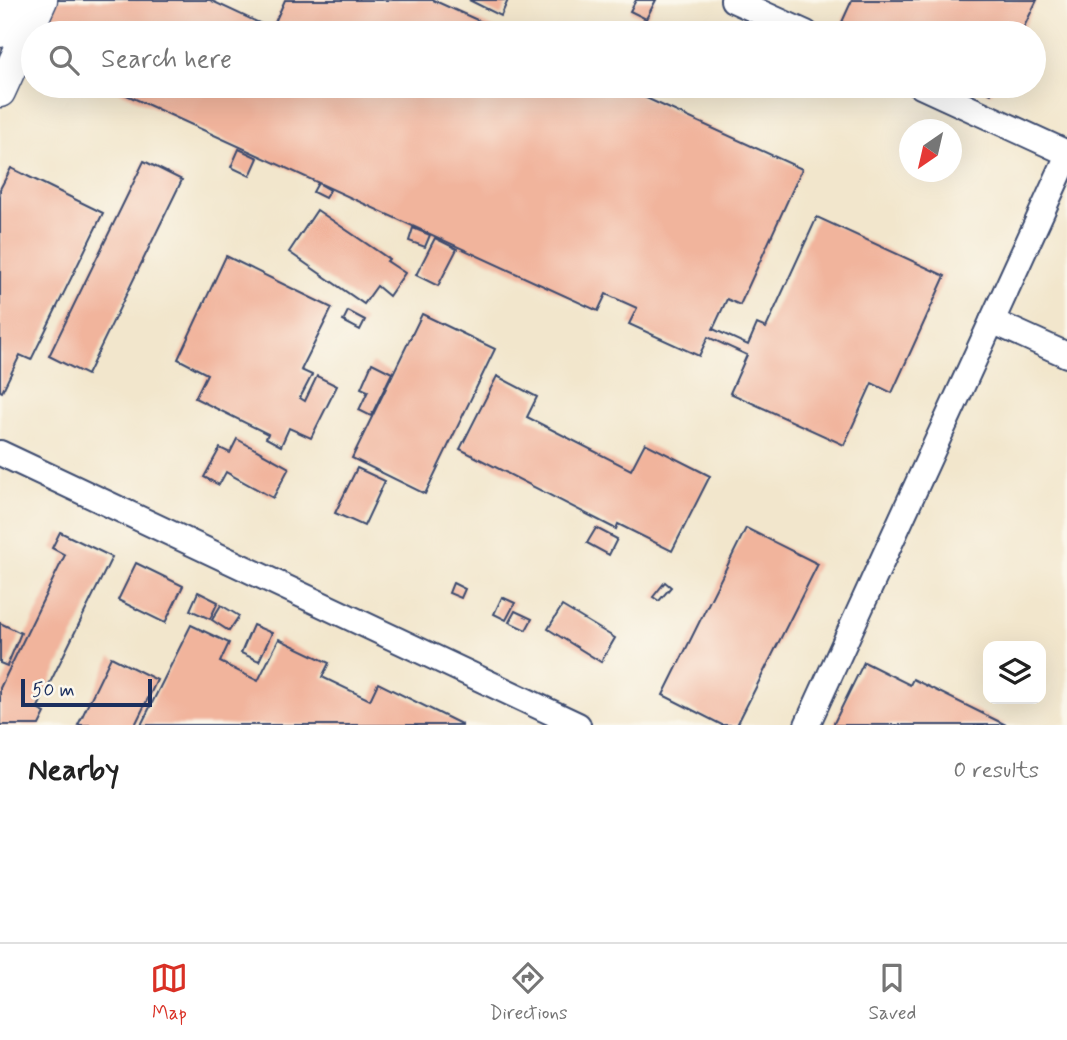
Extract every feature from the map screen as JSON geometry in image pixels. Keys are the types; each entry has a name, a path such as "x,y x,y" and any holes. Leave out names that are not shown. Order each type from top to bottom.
{"main road":[{"path":"0,32 15,0"},
{"path":"32,21 42,0"},
{"path":"0,92 21,46"}],"lane":[{"path":"733,0 779,21"},
{"path":"807,725 1067,155 946,98"},
{"path":"992,321 1067,355"},
{"path":"0,453 578,725"}],"building":[{"path":"57,0 210,0 255,21 47,21"},
{"path":"285,0 433,0 479,21 276,21"},
{"path":"469,0 508,0 501,16"},
{"path":"636,0 656,0 646,19 630,11"},
{"path":"852,0 1037,0 1027,21 842,21"},
{"path":"133,98 646,98 802,169 740,305 727,299 713,329 748,345 757,324 766,328 817,217 945,276 892,393 872,383 844,445 730,393 747,355 708,337 699,356 629,324 637,308 606,294 598,311"},
{"path":"239,149 258,158 250,176 231,167"},
{"path":"144,161 182,180 87,375 49,356"},
{"path":"11,168 103,213 31,360 20,355 2,392 0,189"},
{"path":"318,183 330,190 325,198 313,192"},
{"path":"317,210 405,273 389,296 377,286 364,304 289,252"},
{"path":"413,228 430,235 425,247 409,241"},
{"path":"435,238 457,249 438,286 416,275"},
{"path":"226,256 332,308 301,370 312,375 300,398 305,401 317,376 337,386 311,438 289,428 281,446 266,438 268,434 195,398 207,374 178,359"},
{"path":"348,311 365,320 360,330 343,321"},
{"path":"422,314 495,349 425,494 352,458"},
{"path":"372,363 392,373 371,416 359,410 368,391 361,388"},
{"path":"497,376 537,397 527,417 631,470 645,443 710,476 672,551 618,524 616,529 460,449"},
{"path":"237,439 289,468 273,498 226,472 219,485 204,477 220,448 230,453"},
{"path":"357,468 385,481 364,526 335,513"},
{"path":"596,528 617,539 609,555 587,543"},
{"path":"746,528 818,564 737,725 722,725 663,695"},
{"path":"60,532 112,557 37,709 45,713 39,725 0,725 0,688 65,555 52,548"},
{"path":"136,563 183,586 165,623 118,600"},
{"path":"665,582 671,587 659,601 653,597"},
{"path":"453,583 465,589 461,598 449,593"},
{"path":"198,592 218,602 210,619 190,610"},
{"path":"502,597 515,603 506,620 494,614"},
{"path":"221,605 239,616 229,631 212,620"},
{"path":"562,606 615,638 601,662 548,629"},
{"path":"515,611 532,619 526,630 509,622"},
{"path":"0,623 21,633 7,666 0,663"},
{"path":"191,625 229,643 220,662 258,681 279,639 329,663 322,677 370,700 378,683 463,725 141,725"},
{"path":"253,625 272,633 259,661 241,653"},
{"path":"111,657 157,680 135,725 78,725"},
{"path":"864,662 910,685 913,679 1006,725 833,725"}]}
